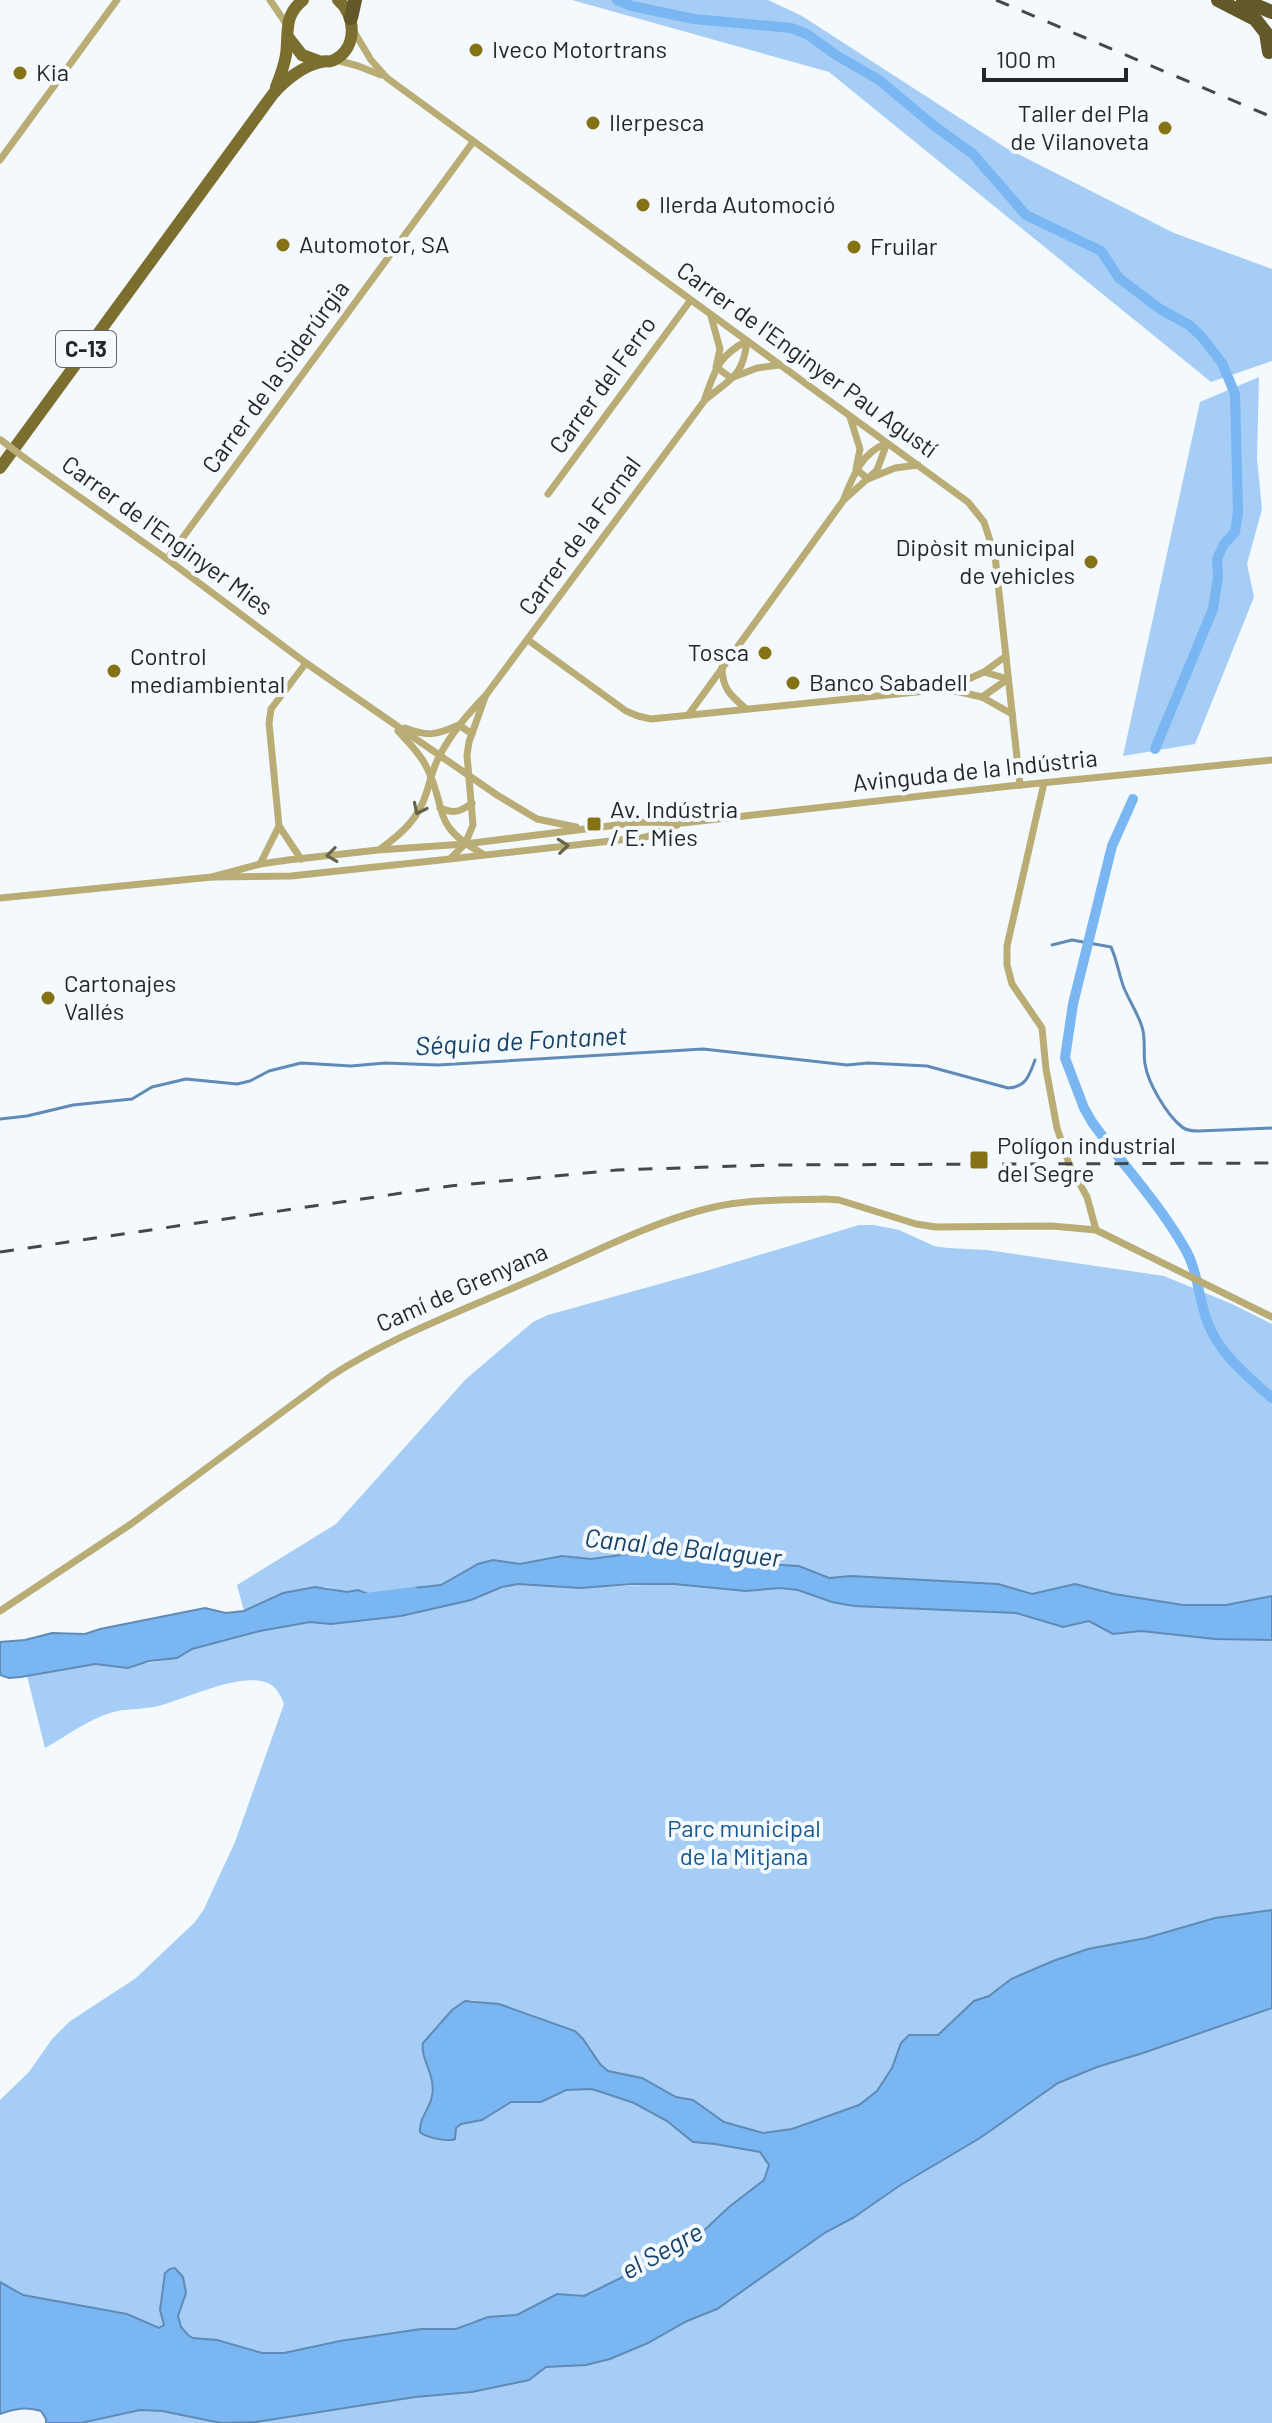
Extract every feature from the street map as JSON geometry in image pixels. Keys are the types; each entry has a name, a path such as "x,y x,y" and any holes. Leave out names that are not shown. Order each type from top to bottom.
{"highway":[{"path":"352,23 355,0"},
{"path":"1218,0 1255,19 1266,33 1269,52 1272,50"},
{"path":"1243,0 1272,12"}],"main road":[{"name":"C-13","path":"273,94 284,65 292,11 303,0"},
{"path":"287,31 302,55 327,61 349,44 352,23 348,10 338,0"},
{"name":"C-13","path":"0,468 273,94 293,76 327,61"}],"street":[{"path":"0,160 117,0"},
{"path":"270,0 287,31"},
{"name":"Carrer de l'Enginyer Pau Agustí","path":"352,23 371,60 387,78 968,502 984,522 995,556 1020,785"},
{"name":"Carrer de l'Enginyer Pau Agustí","path":"327,61 358,66 387,78"},
{"name":"Carrer de la Siderúrgia","path":"167,559 473,142"},
{"name":"Carrer del Ferro","path":"548,494 690,301"},
{"name":"Carrer de la Fornal","path":"705,400 720,349 711,316"},
{"path":"731,378 716,367 729,352 747,341"},
{"name":"Carrer de la Fornal","path":"378,850 398,837 415,818 430,775 459,725 528,640 705,400 743,365 747,341"},
{"name":"Carrer de la Fornal","path":"731,378 757,368 780,365"},
{"path":"843,501 856,469 860,449 850,415"},
{"name":"Carrer de l'Enginyer Mies","path":"0,440 306,663 469,776 537,819 582,829"},
{"path":"856,469 870,453 887,443"},
{"path":"689,714 843,501 881,465 887,443"},
{"path":"868,479 895,468 918,465"},
{"path":"856,469 868,479"},
{"path":"528,640 626,711 651,719 946,689 982,697 1012,714"},
{"path":"946,689 984,672 1006,656"},
{"path":"301,859 279,826 269,723 271,709 306,663"},
{"path":"722,667 726,691 745,708"},
{"path":"984,672 1008,679"},
{"path":"982,697 1008,679"},
{"name":"Carrer de la Fornal","path":"465,844 473,825 467,755 486,695"},
{"path":"388,720 423,735 459,725 472,734"},
{"name":"Carrer de l'Enginyer Mies","path":"388,720 418,753 430,775 443,819 452,834 485,855"},
{"name":"Avinguda de la Indústria","path":"212,877 260,864 378,850 465,844 641,822 683,823 1272,760"},
{"path":"1044,783 1007,946 1007,965 1016,992 1042,1028 1057,1128 1069,1164 1087,1197 1096,1230 1272,1317"},
{"path":"440,808 452,813 462,811 472,803"},
{"name":"Avinguda de la Indústria","path":"0,898 212,877 291,876 450,859 646,837 683,823"},
{"path":"260,864 279,826"},
{"path":"450,859 465,844"},
{"name":"Camí de Grenyana","path":"0,1611 92,1551 365,1354 402,1335 676,1219 723,1205 825,1199 916,1224 954,1228 1052,1226 1096,1230"}],"green space":[{"path":"572,0 768,0 802,16 1006,148 1174,233 1272,269 1272,361 1211,382 829,72"},
{"path":"1259,377 1257,458 1262,509 1247,564 1254,597 1195,744 1123,756 1200,402"},
{"path":"859,1225 899,1230 934,1246 987,1250 1164,1276 1272,1324 1272,1596 1226,1605 1177,1605 1075,1584 1032,1594 998,1584 852,1576 829,1578 799,1566 726,1562 643,1552 591,1559 562,1556 520,1564 499,1561 441,1585 413,1588 399,1595 373,1596 326,1587 293,1590 244,1611 237,1585 336,1524 466,1379 533,1322 548,1315"},
{"name":"Parc municipal de la Mitjana","path":"523,1584 569,1588 673,1584 746,1591 780,1588 853,1606 1016,1613 1058,1626 1089,1621 1108,1632 1141,1631 1215,1639 1272,1640 1272,1910 1215,1918 1146,1938 1088,1949 1011,1979 989,1996 978,1999 938,2035 909,2035 901,2043 892,2068 877,2091 859,2105 792,2129 763,2133 724,2122 688,2098 676,2097 642,2078 608,2071 580,2035 499,2004 471,2000 445,2019 423,2043 432,2083 429,2103 422,2116 429,2138 451,2141 455,2139 456,2128 461,2124 482,2120 511,2102 541,2102 566,2090 592,2089 634,2103 667,2121 693,2142 760,2152 768,2160 769,2170 764,2180 695,2239 584,2296 557,2294 517,2315 471,2322 456,2329 432,2328 290,2352 262,2353 188,2335 181,2327 178,2316 183,2298 183,2277 175,2268 165,2273 160,2310 164,2325 159,2328 127,2314 23,2295 0,2282 0,2100 29,2072 52,2039 69,2022 136,1978 195,1922 235,1842 284,1704 270,1684 258,1681 230,1683 158,1706 101,1716 45,1748 27,1676 94,1664 123,1667 177,1658 192,1649 260,1631 310,1622 331,1624 401,1616"},
{"path":"1272,2008 1272,2423 249,2423 415,2397 472,2392 529,2380 546,2367 586,2365 615,2357 717,2309 826,2232 980,2138 1053,2085"},
{"path":"141,2410 162,2411 221,2423 81,2423"}],"shaded area":[{"path":"643,1552 726,1562 799,1566 829,1578 851,1576 998,1584 1032,1594 1075,1584 1183,1605 1226,1605 1272,1596 1272,1640 1215,1639 1141,1631 1113,1634 1089,1621 1063,1627 1016,1613 854,1606 780,1588 746,1591 674,1584 580,1588 518,1584 471,1600 401,1616 331,1624 310,1622 260,1631 192,1649 177,1658 149,1661 128,1668 95,1664 21,1677 0,1675 0,1642 52,1633 85,1634 205,1608 226,1613 244,1611 283,1593 315,1587 347,1592 358,1590 373,1596 399,1595 413,1588 441,1585 478,1564 493,1560 520,1564 562,1556 591,1559"},
{"path":"1272,1910 1272,2008 1058,2083 980,2138 826,2232 717,2309 610,2359 586,2365 546,2367 529,2380 472,2392 415,2397 256,2422 221,2423 162,2411 140,2410 81,2423 46,2423 41,2411 30,2409 0,2414 0,2282 23,2295 127,2314 159,2328 164,2325 160,2310 165,2273 175,2268 183,2277 186,2293 178,2316 181,2327 188,2335 262,2353 284,2353 421,2329 456,2329 488,2317 517,2315 557,2294 584,2296 695,2239 764,2180 769,2165 760,2152 693,2142 667,2121 634,2103 592,2089 566,2090 541,2102 511,2102 482,2120 461,2124 452,2140 423,2134 420,2127 433,2088 423,2043 452,2010 465,2001 499,2004 575,2031 608,2071 642,2078 676,2097 693,2100 724,2122 763,2133 792,2129 859,2105 877,2091 892,2068 901,2043 909,2035 938,2035 974,2001 989,1996 1011,1979 1088,1949 1146,1938 1215,1918"}],"waterway":[{"path":"617,0 694,19 791,28 807,34 879,80 973,154 1026,215 1101,251 1119,278 1160,309 1189,325 1222,363 1235,394 1238,512 1235,532 1224,544 1217,559 1218,577 1213,609 1155,749"},
{"path":"1133,799 1112,846 1073,1004 1065,1058 1092,1122 1163,1214 1188,1255 1206,1318 1217,1342 1233,1362 1272,1398"},
{"name":"Séquia de Fontanet","path":"1052,945 1072,940 1111,947 1124,988 1142,1027 1145,1064 1150,1080 1164,1106 1182,1127 1197,1131 1272,1128"},
{"name":"Séquia de Fontanet","path":"0,1119 73,1105 132,1099 152,1087 186,1079 237,1084 301,1063 438,1065 703,1049 847,1065 927,1066 1008,1088 1023,1083 1035,1060"},
{"name":"Canal de Balaguer","path":"366,1598 414,1592"}],"railway":[{"path":"996,0 1272,117"},
{"path":"0,1252 450,1186 617,1170 770,1165 1272,1163"}],"place":[{"name":"Iveco Motortrans","path":"476,50"},
{"name":"Kia","path":"20,73"},
{"name":"Ilerpesca","path":"593,123"},
{"name":"Taller del Pla de Vilanoveta","path":"1165,128"},
{"name":"Ilerda Automoció","path":"643,205"},
{"name":"Automotor, SA","path":"283,245"},
{"name":"Fruilar","path":"854,247"},
{"name":"Dipòsit municipal de vehicles","path":"1091,562"},
{"name":"Tosca","path":"765,653"},
{"name":"Control mediambiental","path":"114,671"},
{"name":"Banco Sabadell","path":"793,683"},
{"name":"Av. Indústria / E. Mies","path":"594,824"},
{"name":"Cartonajes Vallés","path":"48,998"},
{"name":"Polígon industrial del Segre","path":"979,1160"}],"water label":[{"name":"el Segre","path":"662,2251"}]}
